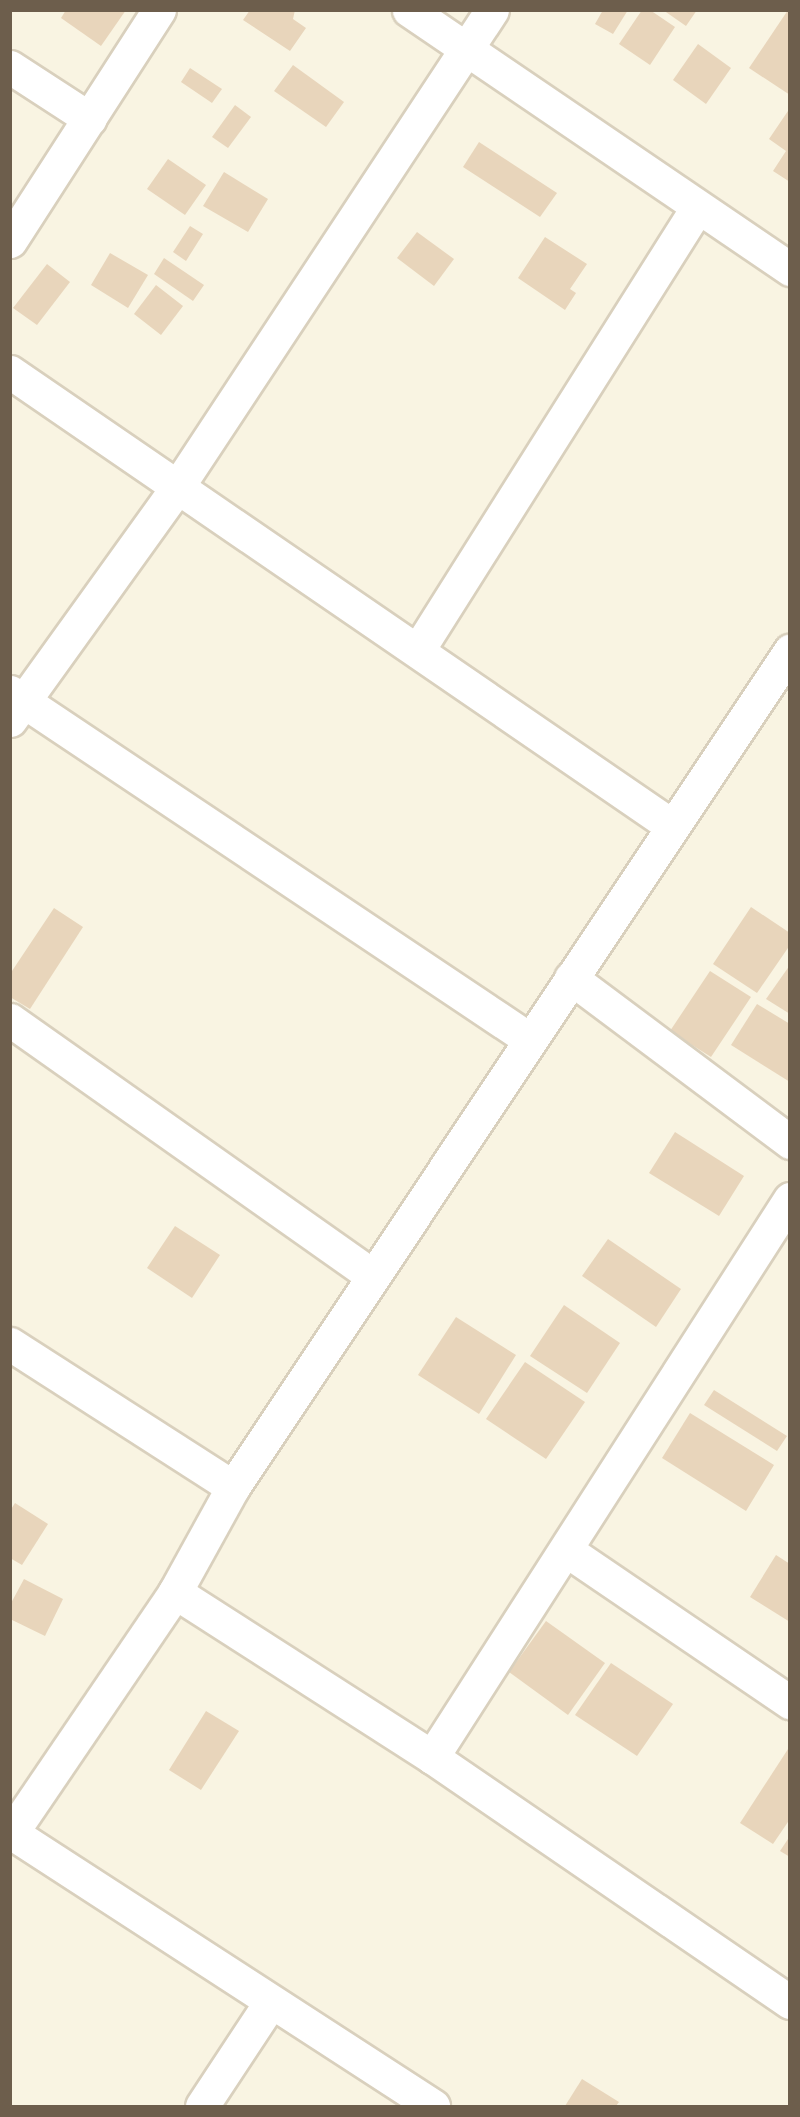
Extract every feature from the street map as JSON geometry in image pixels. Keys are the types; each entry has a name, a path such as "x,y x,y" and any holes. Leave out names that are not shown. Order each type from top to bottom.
{"street":[{"path":"10,241 159,10"},
{"path":"409,10 789,269"},
{"path":"492,10 464,47 178,486 15,704 529,1039"},
{"path":"10,67 90,119"},
{"path":"418,650 697,208"},
{"path":"10,372 672,826"},
{"path":"434,2106 270,2003 11,1834 175,1592 233,1487 789,651"},
{"path":"571,978 789,1142"},
{"path":"10,1020 373,1276"},
{"path":"432,1757 789,1200"},
{"path":"10,1344 233,1487"},
{"path":"566,1550 789,1702"},
{"path":"175,1592 432,1757 789,2002"},
{"path":"201,2106 270,2003"}],"building":[{"path":"66,10 126,10 101,46 61,18"},
{"path":"250,10 295,10 293,19 306,28 290,51 243,20"},
{"path":"603,10 628,10 613,34 595,24"},
{"path":"642,10 650,10 675,27 650,65 619,44"},
{"path":"663,10 697,10 686,26"},
{"path":"790,10 790,95 749,68"},
{"path":"698,44 731,68 706,104 673,80"},
{"path":"293,65 344,102 326,127 274,91"},
{"path":"190,68 222,89 212,103 181,82"},
{"path":"235,105 251,117 228,148 212,137"},
{"path":"790,108 790,182 773,171 786,151 769,139"},
{"path":"479,142 557,193 540,217 463,167"},
{"path":"168,159 206,185 185,215 147,189"},
{"path":"224,172 268,199 248,232 203,206"},
{"path":"190,226 203,234 186,261 173,252"},
{"path":"417,232 454,259 434,286 397,258"},
{"path":"545,237 587,264 570,289 576,293 565,310 518,278"},
{"path":"110,253 148,275 128,308 91,285"},
{"path":"164,258 204,285 193,301 154,274"},
{"path":"47,264 70,282 37,325 13,308"},
{"path":"156,285 183,306 161,335 134,314"},
{"path":"751,907 790,933 790,945 757,993 713,964"},
{"path":"54,908 83,927 30,1009 10,997 10,974"},
{"path":"790,965 790,1014 766,999"},
{"path":"710,971 751,997 711,1057 670,1031"},
{"path":"757,1004 790,1024 790,1082 731,1045"},
{"path":"675,1132 744,1176 719,1216 649,1173"},
{"path":"175,1226 220,1255 192,1298 147,1268"},
{"path":"608,1239 681,1289 656,1327 582,1276"},
{"path":"564,1305 620,1343 587,1393 530,1356"},
{"path":"456,1317 516,1355 479,1414 418,1375"},
{"path":"525,1362 585,1402 546,1459 486,1419"},
{"path":"714,1390 787,1436 777,1451 704,1405"},
{"path":"690,1413 774,1465 746,1511 662,1458"},
{"path":"15,1503 48,1524 22,1565 10,1558 10,1511"},
{"path":"776,1555 790,1564 790,1622 750,1597"},
{"path":"24,1579 63,1599 45,1636 10,1619 10,1605"},
{"path":"546,1621 605,1663 568,1715 509,1672"},
{"path":"611,1663 673,1704 637,1756 575,1715"},
{"path":"206,1711 239,1731 201,1790 169,1770"},
{"path":"790,1746 790,1819 773,1844 740,1823"},
{"path":"790,1836 790,1857 780,1851"},
{"path":"582,2079 619,2102 616,2106 565,2106"}]}
